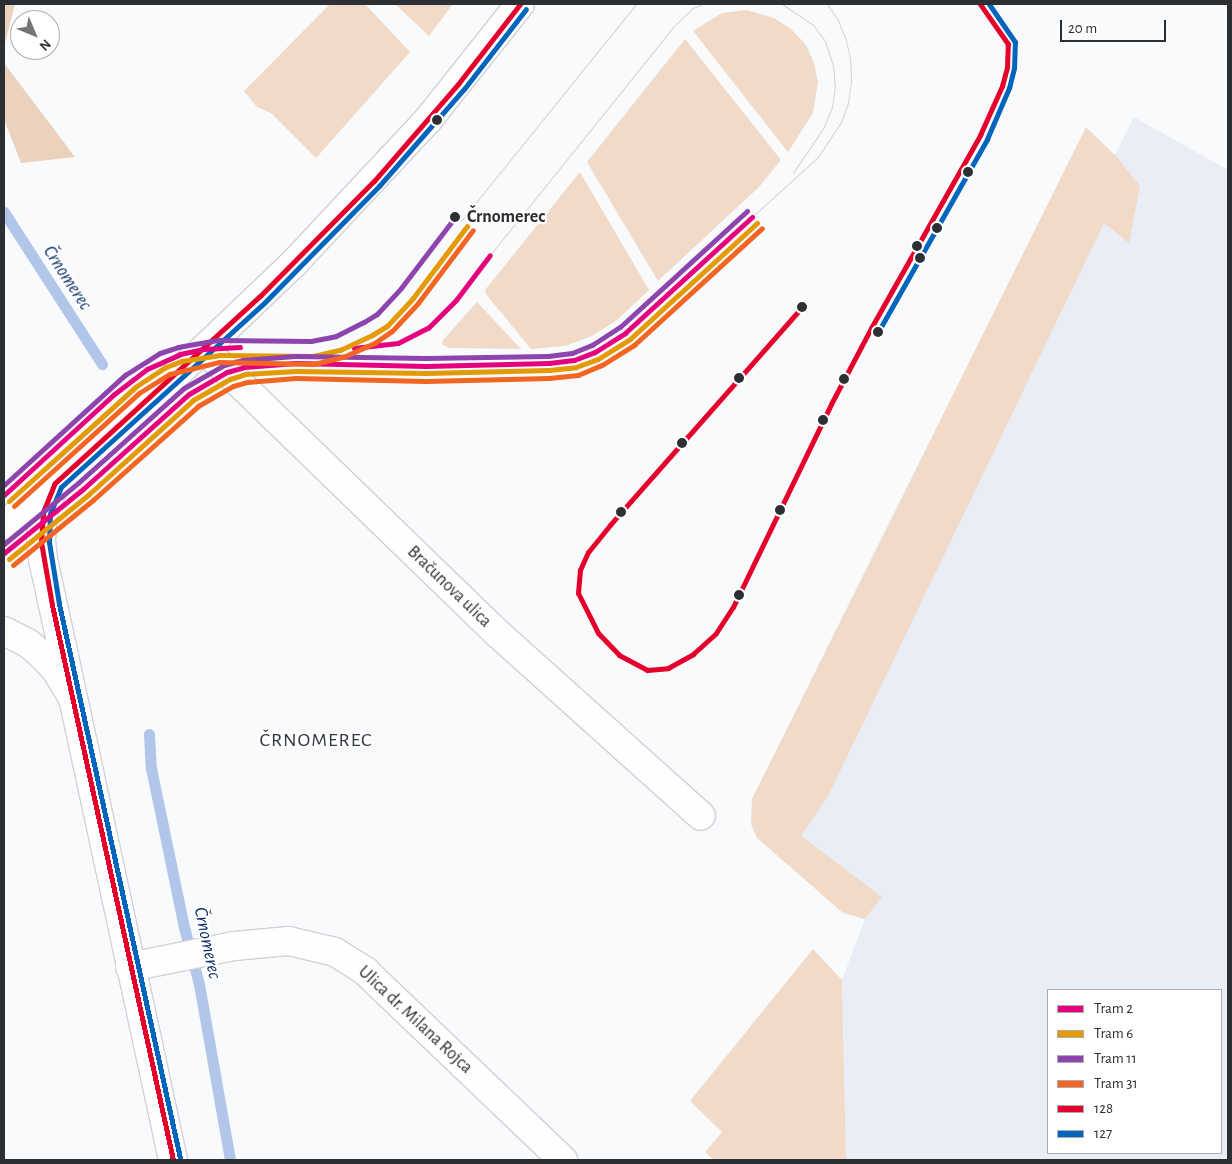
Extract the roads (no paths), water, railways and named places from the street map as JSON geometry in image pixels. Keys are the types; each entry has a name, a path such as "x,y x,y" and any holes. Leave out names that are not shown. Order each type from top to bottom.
{"street":[{"path":"4,525 55,483 204,349 295,262 374,181 458,84 520,4"},
{"name":"Bračunova ulica","path":"204,349 496,632 701,816"},
{"path":"55,483 43,512 41,542 52,605 173,1160"},
{"path":"4,630 28,643 42,655 56,670 72,697"},
{"name":"Ulica dr. Milana Rojca","path":"130,967 209,951 289,941 335,952 365,971 563,1160"}],"waterway":[{"name":"Črnomerec","path":"4,212 102,364"},
{"name":"Črnomerec","path":"149,734 151,768 184,927 199,984 230,1160"}],"tram line":[{"path":"461,221 636,4"},
{"path":"490,255 673,27 693,8 703,4"},
{"path":"782,4 813,25 825,41 833,65 835,86 832,107 824,127 793,173"},
{"path":"752,217 818,157 841,122 848,103 851,82 850,58 846,40 838,20 827,4"},
{"name":"11","path":"4,544 78,483 184,388 224,365 243,360 295,356 426,358 548,356 572,353 592,345 620,327 747,211"},
{"name":"11","path":"4,485 125,375 160,353 178,347 217,340 311,341 336,336 364,322 377,314 401,288 455,217"},
{"name":"2","path":"4,553 83,489 189,394 227,372 244,367 296,363 426,366 549,363 574,360 595,352 625,333 752,217"},
{"name":"6","path":"9,559 88,495 193,400 230,379 245,374 296,371 426,373 549,370 576,367 598,359 630,339 757,223"},
{"name":"6","path":"9,501 135,387 166,367 182,361 219,355 313,356 340,350 387,326 413,298 467,226"},
{"name":"31","path":"13,565 93,500 198,406 233,386 247,382 296,378 426,381 549,378 578,375 602,365 634,345 762,228"},
{"name":"31","path":"14,506 139,393 170,374 219,362 314,364 343,357 376,342 392,331 418,303 473,230"},
{"name":"2","path":"354,348 398,343 428,328 456,300 490,255"},
{"name":"2","path":"4,495 113,395 147,369 180,354 204,349 240,347"}],"place":[{"name":"Črnomerec","path":"455,217"}],"district":[{"name":"ČRNOMEREC","path":"316,740"}]}
